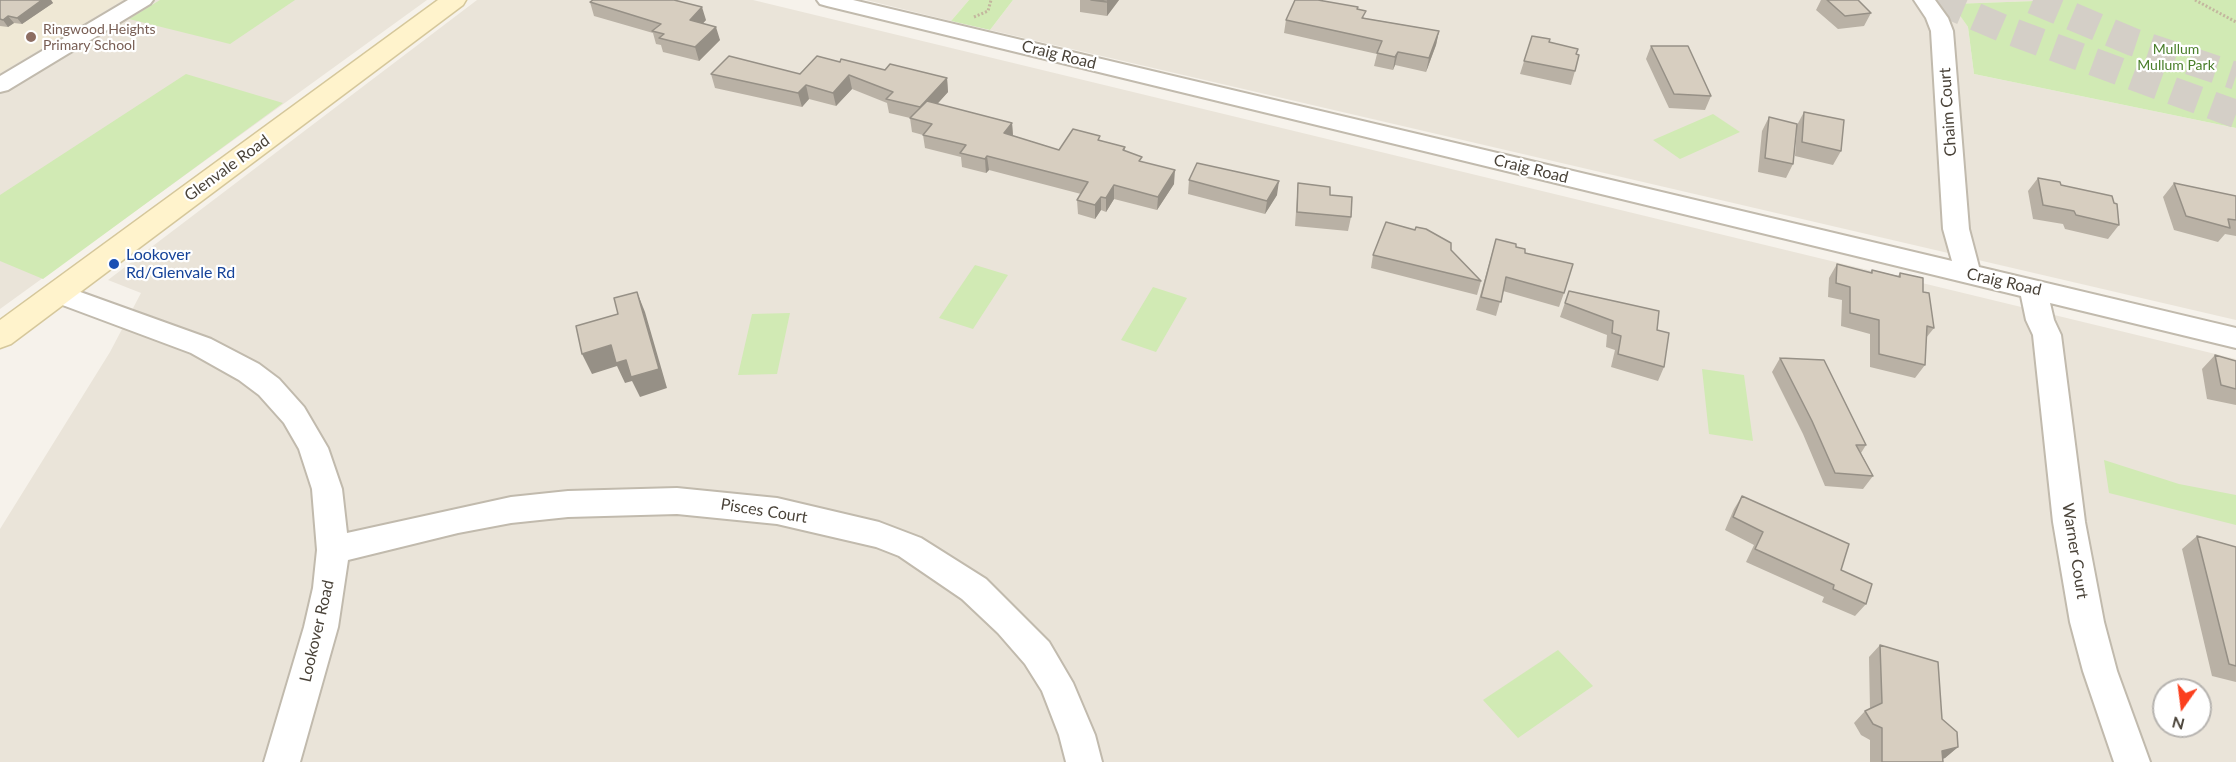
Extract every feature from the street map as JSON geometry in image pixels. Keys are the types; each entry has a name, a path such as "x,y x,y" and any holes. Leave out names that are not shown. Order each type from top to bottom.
{"street":[{"path":"0,86 143,0"},
{"name":"Glenvale Road","path":"0,336 454,0"},
{"name":"Craig Road","path":"827,0 2236,338"},
{"name":"Chaim Court","path":"1924,0 1937,18 1942,31 1959,271"},
{"name":"Warner Court","path":"2042,291 2052,310 2048,335 2078,577 2100,671 2132,762"},
{"name":"Lookover Road","path":"58,293 201,346 235,363 269,387 294,415 313,448 327,489 333,550 329,588 321,627 282,762"},
{"name":"Pisces Court","path":"333,550 458,520 511,510 633,501 688,502 777,511 879,535 910,547 940,565 974,589 1010,623 1037,653 1056,683 1077,735 1084,762"}],"path":[{"path":"2195,0 2205,8 2236,22"}],"shaded area":[{"path":"0,0 427,0 0,309"},
{"name":"Ringwood Heights Primary School","path":"0,0 123,0 0,73"},
{"path":"477,0 753,0 2236,359 2236,762 0,762 0,529 110,352 141,293 108,280"},
{"path":"866,0 969,0 951,21"},
{"path":"1013,0 2062,0 1953,4 1968,27 1974,74 2236,128 2236,320 990,30"}],"green space":[{"path":"160,0 295,0 230,44 129,19"},
{"path":"969,0 1013,0 990,30 951,21"},
{"name":"Mullum Mullum Park","path":"2062,0 2236,0 2236,128 1974,74 1968,27 1952,4"},
{"path":"186,74 283,103 43,279 0,261 0,195"},
{"path":"1713,114 1740,132 1680,159 1653,140"},
{"path":"975,265 1008,275 973,329 939,318"},
{"path":"1153,287 1187,298 1156,352 1121,340"},
{"path":"790,313 777,374 738,375 752,314"},
{"path":"1702,369 1744,375 1753,441 1709,434"},
{"path":"2104,460 2179,484 2236,495 2236,525 2109,493"},
{"path":"1558,650 1593,686 1518,738 1483,700"}],"building":[{"path":"0,0 42,0 17,18 8,16 3,20 0,19"},
{"path":"593,0 674,0 702,7 690,20 716,27 695,47 659,38 664,34 652,31 661,24 590,2"},
{"path":"1295,0 1318,0 1358,7 1357,9 1366,11 1362,18 1439,31 1429,58 1398,52 1395,57 1377,53 1382,41 1286,20"},
{"path":"1827,0 1858,0 1871,13 1845,16"},
{"path":"1532,36 1550,39 1549,42 1578,49 1576,54 1579,55 1575,71 1524,61"},
{"path":"1651,46 1688,46 1711,96 1674,94"},
{"path":"729,56 800,74 817,56 840,62 841,59 885,70 890,64 947,78 920,107 886,99 893,92 849,75 833,93 806,85 798,93 711,74"},
{"path":"927,101 1012,123 1004,133 1059,150 1073,129 1100,136 1098,140 1125,147 1123,150 1142,157 1139,161 1175,170 1158,197 1114,185 1106,198 1101,197 1095,205 1077,200 1088,182 987,156 985,159 960,153 966,145 923,135 932,124 910,118"},
{"path":"1804,112 1844,120 1841,151 1802,142"},
{"path":"1769,117 1797,124 1793,164 1765,158"},
{"path":"1197,163 1279,181 1267,201 1189,180"},
{"path":"2038,178 2112,196 2114,203 2117,204 2119,225 2076,215 2074,211 2043,205"},
{"path":"1298,183 1330,187 1330,195 1352,197 1351,217 1297,212"},
{"path":"2174,183 2236,196 2236,220 2228,219 2230,228 2186,216"},
{"path":"1386,222 1415,230 1416,227 1426,229 1451,243 1451,250 1481,281 1373,255"},
{"path":"1496,239 1516,244 1516,247 1525,249 1525,253 1573,264 1564,293 1506,277 1501,302 1481,297"},
{"path":"1837,264 1872,273 1872,270 1900,277 1900,273 1923,278 1923,292 1929,293 1934,328 1927,326 1925,365 1879,354 1879,320 1850,313 1850,287 1836,283"},
{"path":"1569,291 1659,311 1657,330 1669,333 1664,367 1618,354 1621,336 1612,333 1613,321 1565,303"},
{"path":"637,292 659,369 631,377 626,360 616,363 611,345 582,354 576,326 618,314 614,298"},
{"path":"2215,355 2236,361 2236,389 2221,385"},
{"path":"1780,358 1824,360 1866,445 1856,445 1873,476 1835,473"},
{"path":"1742,496 1849,544 1841,570 1872,584 1866,604 1833,589 1834,585 1755,549 1763,532 1733,517"},
{"path":"2197,536 2236,547 2236,666 2229,664"},
{"path":"1880,645 1938,662 1942,719 1957,732 1958,747 1942,751 1943,762 1882,762 1882,728 1873,724 1865,711 1882,703"}],"tunnel":[{"path":"1937,0 2007,30 2236,114"},
{"path":"2033,0 2133,42 2236,76"}],"place":[{"name":"Ringwood Heights Primary School","path":"31,37"},
{"name":"Lookover Rd/Glenvale Rd","path":"114,264"}]}
